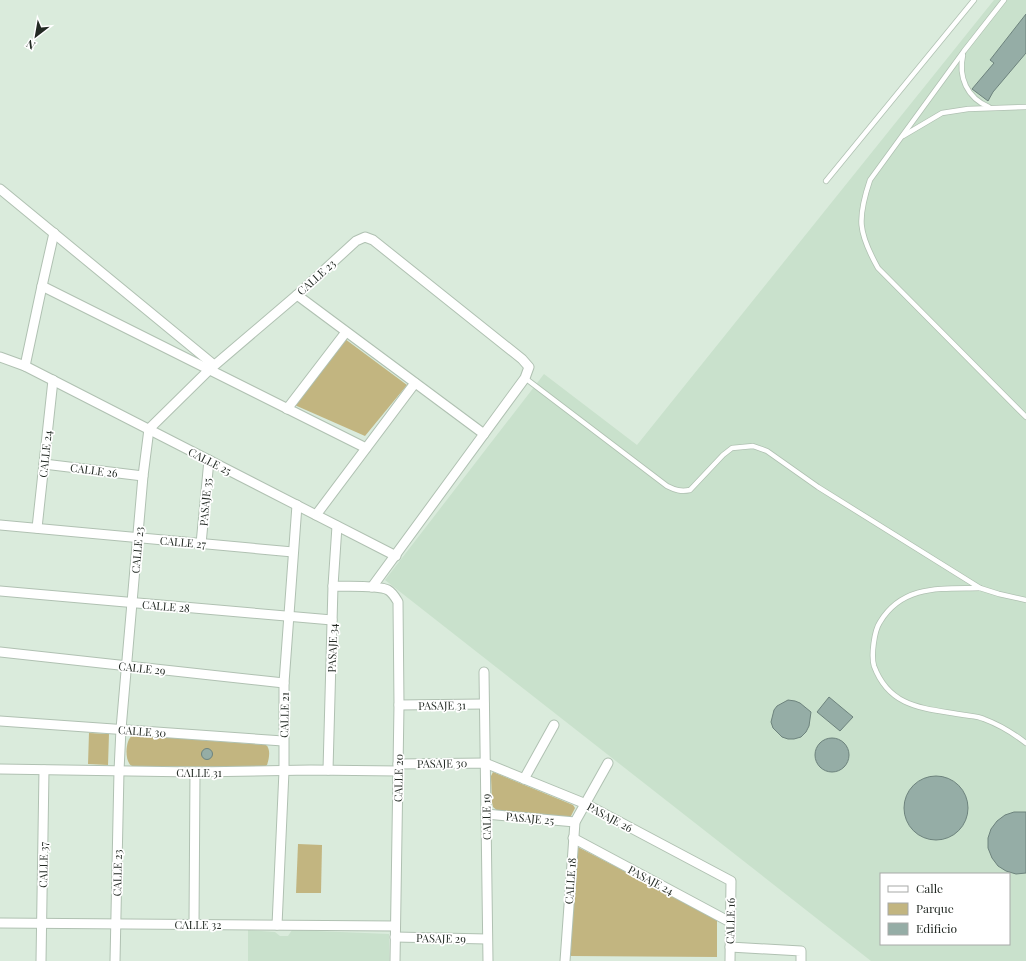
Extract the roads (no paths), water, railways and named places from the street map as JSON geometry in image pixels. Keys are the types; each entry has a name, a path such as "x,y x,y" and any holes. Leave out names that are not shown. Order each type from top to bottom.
{"street":[{"path":"0,189 212,367"},
{"path":"25,366 54,233"},
{"name":"CALLE 23","path":"115,961 121,729 148,429 212,367 297,295 356,241 364,236 373,240 522,359 529,367 525,378"},
{"path":"42,286 212,367 287,409 366,448"},
{"path":"297,295 484,434"},
{"path":"287,409 346,332"},
{"name":"CALLE 25","path":"0,357 25,366 53,380 396,556"},
{"path":"333,586 372,587 525,378"},
{"name":"CALLE 24","path":"37,528 53,380"},
{"path":"316,515 415,382"},
{"name":"PASAJE 35","path":"201,544 209,460"},
{"name":"CALLE 26","path":"44,464 143,476"},
{"name":"CALLE 21","path":"277,925 284,771 284,683 297,505"},
{"name":"CALLE 27","path":"0,525 293,552"},
{"name":"PASAJE 34","path":"328,770 333,586 337,526"},
{"name":"CALLE 20","path":"372,587 387,589 394,595 398,602 399,705 395,961"},
{"name":"CALLE 28","path":"0,591 332,620"},
{"name":"CALLE 29","path":"0,652 284,683"},
{"name":"CALLE 19","path":"484,672 488,961"},
{"name":"PASAJE 31","path":"399,705 484,704"},
{"name":"CALLE 30","path":"0,721 283,742"},
{"path":"524,778 554,725"},
{"name":"PASAJE 30","path":"398,767 485,762"},
{"name":"PASAJE 26","path":"485,762 586,804 731,881"},
{"name":"CALLE 18","path":"565,961 575,822 608,763"},
{"name":"CALLE 31","path":"0,769 195,772 328,770 398,767"},
{"name":"CALLE 37","path":"42,961 44,770"},
{"path":"194,924 195,772"},
{"name":"PASAJE 25","path":"486,814 575,822"},
{"name":"PASAJE 24","path":"573,838 730,922"},
{"name":"CALLE 16","path":"730,961 731,881"},
{"name":"CALLE 32","path":"0,923 395,926"},
{"name":"PASAJE 29","path":"395,937 487,939"},
{"path":"730,947 801,951 801,961"}],"lane":[{"path":"826,181 974,0"},
{"path":"1004,0 964,51 870,180 862,203 860,225 867,248 878,268 1026,417"},
{"path":"964,51 961,64 965,86 980,104 991,108"},
{"path":"901,137 942,113 968,109 1026,108"},
{"path":"525,378 667,486 675,490 690,490 723,455 732,448 753,446 767,451 818,487 980,588 1026,600"},
{"path":"980,588 936,589 915,592 896,603 879,622 874,641 873,660 879,679 891,693 908,705 983,718 1010,731 1026,743"}]}
